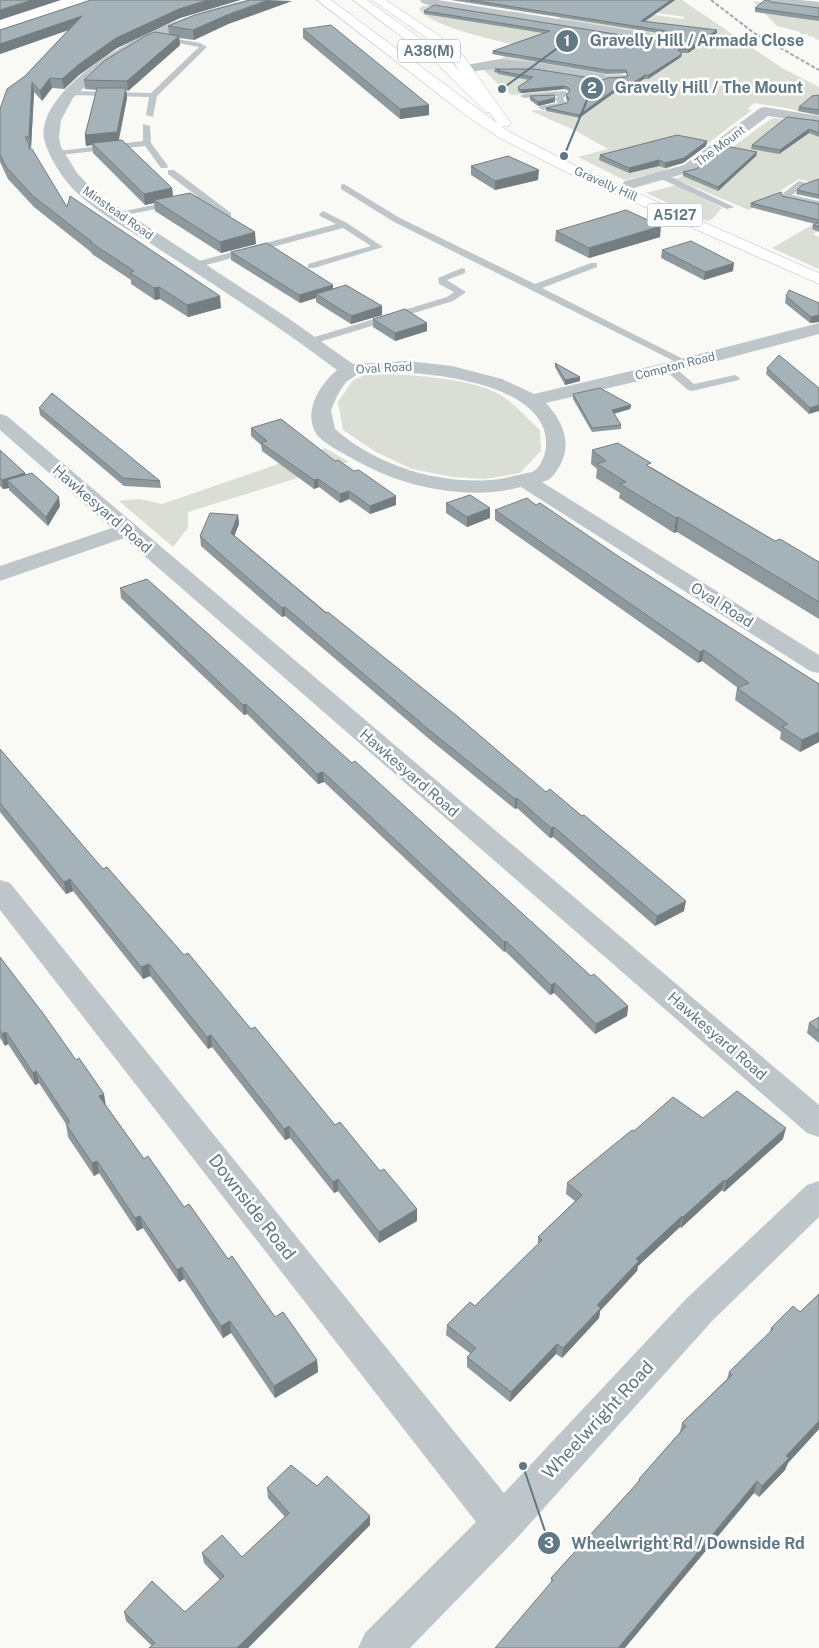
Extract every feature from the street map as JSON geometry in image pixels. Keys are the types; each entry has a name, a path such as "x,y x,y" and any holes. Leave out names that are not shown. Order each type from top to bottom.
{"main road":[{"name":"Gravelly Hill","path":"323,0 469,111 503,134 588,176 819,279"},
{"name":"A38(M)","path":"341,0 429,67 469,111"},
{"name":"A38(M)","path":"359,0 440,59 491,109"},
{"name":"Gravelly Hill","path":"378,0 444,47 466,68 491,109 532,148"},
{"path":"0,20 31,9 71,1"},
{"path":"0,26 71,1"},
{"path":"0,35 92,3"}],"street":[{"name":"Minstead Road","path":"262,0 211,13 152,37 116,56 90,73 60,107 52,122 54,147 80,187 118,215 312,341 350,370"},
{"path":"426,0 442,5 665,40"},
{"path":"771,0 819,6"},
{"path":"466,68 484,64 513,63 603,78"},
{"path":"563,94 588,76"},
{"name":"The Mount","path":"630,184 657,181 697,164 765,111 819,120"},
{"name":"Compton Road","path":"531,401 677,366 819,328"},
{"name":"Oval Road","path":"397,366 424,367 456,372 484,380 531,401 549,419 555,431 558,448 553,460 542,475 506,486 458,486 434,483 394,472 338,442 325,431 320,414 324,402 338,378 350,370 397,366"},
{"name":"Hawkesyard Road","path":"0,420 819,1124"},
{"name":"Oval Road","path":"524,480 819,666"},
{"path":"0,574 127,530"},
{"name":"Downside Road","path":"0,890 503,1524"},
{"name":"Wheelwright Road","path":"380,1648 503,1524 700,1309 819,1195"}],"lane":[{"path":"150,115 153,95 204,47 152,37"},
{"path":"603,78 623,77"},
{"path":"71,93 153,95"},
{"path":"524,96 563,94"},
{"path":"543,108 562,104 559,99 563,94"},
{"path":"146,126 147,143 167,169 228,216"},
{"path":"58,153 147,143"},
{"path":"657,181 730,206"},
{"path":"802,183 784,196 819,204"},
{"path":"344,187 397,220 534,288 677,366 692,388 735,378"},
{"path":"118,215 203,197"},
{"path":"310,266 378,247 323,214"},
{"path":"195,265 344,225"},
{"path":"534,288 594,265"},
{"path":"312,341 450,299 461,292 442,282 443,278 462,271"}],"shaded area":[{"path":"576,0 682,0 782,68 819,87 819,116 754,103 747,109 752,110 683,162 660,172 624,180 578,157 608,149 574,130 531,111 538,110 577,118 621,88 630,89 653,75 630,69 621,75 611,76 520,61 499,60 520,46 436,22 419,9 430,5 671,46 671,36 657,36 556,20 579,4 683,19 685,17"},
{"path":"753,1 819,10 819,40 808,36 808,34 801,34 800,32 777,26"},
{"path":"490,67 572,80 556,91 511,95 504,88 508,85 502,88 483,69"},
{"path":"773,118 819,124 819,185 799,179 749,210 675,179 715,160"},
{"path":"676,185 722,208 712,219 707,221 646,193"},
{"path":"819,221 812,229 818,231 813,234 819,237 819,269 772,248"},
{"path":"368,374 437,378 489,390 502,396 540,430 541,451 520,473 485,479 453,477 412,469 376,452 343,430 338,402 353,380"},
{"path":"325,448 349,462 188,512 188,528 173,547 119,501 140,499 162,504"}],"building":[{"path":"0,0 32,0 0,10"},
{"path":"91,0 208,0 179,9 116,38 62,79 50,78 40,91 32,82 29,137 25,137 29,144 29,149 32,149 67,207 70,196 220,296 187,305 159,287 154,288 130,273 134,271 90,242 92,242 33,196 7,168 0,155 0,109 7,89 25,76 82,16 0,44 0,30"},
{"path":"250,0 268,0 193,30 168,26 195,15"},
{"path":"470,0 671,0 641,21 717,30 688,49 678,50 682,54 649,75 645,75 633,83 625,82 579,115 546,108 567,103 569,99 566,95 570,91 569,88 564,86 521,90 518,87 533,77 495,69 535,69 603,80 626,77 628,76 626,70 607,70 493,51 550,31 424,11 434,5 665,42 673,37 666,31"},
{"path":"765,0 819,8 819,17 755,8"},
{"path":"331,25 429,105 400,109 303,29"},
{"path":"155,32 179,36 127,81 84,80 104,61"},
{"path":"97,88 126,88 117,132 85,135"},
{"path":"554,95 555,98 538,102 530,96"},
{"path":"819,95 819,110 799,107 812,96"},
{"path":"787,117 819,121 819,133 809,129 780,150 752,145"},
{"path":"677,135 707,141 684,158 665,163 659,160 629,168 600,155"},
{"path":"122,140 172,188 144,194 92,143"},
{"path":"726,146 757,152 718,187 683,172 696,169"},
{"path":"508,156 539,170 495,181 471,166"},
{"path":"819,179 819,195 797,190 802,185"},
{"path":"781,192 782,196 819,204 819,220 751,203"},
{"path":"190,193 255,232 220,242 154,200"},
{"path":"626,210 661,226 589,248 556,231"},
{"path":"691,241 734,263 705,272 662,250"},
{"path":"267,243 333,285 299,295 231,252"},
{"path":"346,285 382,306 351,316 316,294"},
{"path":"789,290 819,303 819,315 811,317 786,296"},
{"path":"405,309 427,323 395,333 373,319"},
{"path":"779,355 819,388 819,405 810,408 767,368"},
{"path":"555,363 580,377 565,380"},
{"path":"600,388 631,405 612,410 621,425 592,428 573,394"},
{"path":"52,393 160,481 123,478 39,408"},
{"path":"281,419 335,461 338,460 354,471 359,470 396,496 370,506 349,491 340,494 318,479 314,480 261,443 267,441 251,428"},
{"path":"618,443 651,463 646,465 775,541 780,539 819,562 819,602 620,484 626,482 597,464 606,461 592,450"},
{"path":"0,450 25,473 0,479"},
{"path":"32,473 59,497 46,517 7,480"},
{"path":"470,495 490,508 467,517 446,503"},
{"path":"527,498 536,505 540,503 621,558 819,684 819,732 802,740 782,727 788,724 737,688 749,683 704,650 700,652 495,510"},
{"path":"210,513 238,515 231,533 326,613 328,612 457,716 546,792 550,789 582,816 584,815 686,901 657,916 554,827 551,828 517,798 515,799 428,729 285,607 282,608 200,536"},
{"path":"147,579 352,763 355,761 591,976 594,974 628,1006 596,1024 555,983 551,985 323,772 317,774 246,704 243,705 120,588"},
{"path":"0,749 103,869 107,867 184,955 188,953 251,1029 255,1027 335,1125 340,1122 380,1171 384,1169 417,1209 379,1232 338,1179 333,1182 289,1126 284,1129 211,1035 207,1037 149,964 141,967 70,879 64,882 0,803"},
{"path":"0,957 76,1060 79,1058 104,1094 99,1096 144,1159 148,1156 184,1207 189,1204 228,1259 232,1256 275,1317 283,1312 317,1360 274,1386 230,1321 221,1326 182,1267 177,1270 140,1216 135,1218 97,1161 92,1163 66,1124 70,1122 36,1071 33,1073 6,1032 2,1034 0,1030"},
{"path":"819,1017 819,1031 809,1023"},
{"path":"737,1091 786,1128 726,1181 724,1180 682,1216 636,1259 639,1261 597,1305 601,1308 563,1348 557,1344 511,1392 467,1357 476,1348 447,1325 470,1302 475,1306 542,1240 538,1237 582,1195 567,1183 632,1130 634,1131 673,1097 703,1118"},
{"path":"819,1294 819,1421 786,1456 789,1458 762,1486 757,1481 618,1648 495,1648 553,1580 551,1578 686,1426 682,1423 732,1375 729,1372 773,1329 771,1328 793,1306 800,1312"},
{"path":"291,1465 317,1486 327,1476 370,1516 237,1648 149,1648 155,1643 124,1612 152,1581 185,1612 224,1576 202,1553 222,1535 242,1557 289,1513 267,1488"}],"railway":[{"path":"711,0 754,33 819,70"}],"place":[{"name":"Gravelly Hill / Armada Close","path":"502,89"},
{"name":"Gravelly Hill / The Mount","path":"564,156"},
{"name":"Wheelwright Rd / Downside Rd","path":"523,1466"}]}
